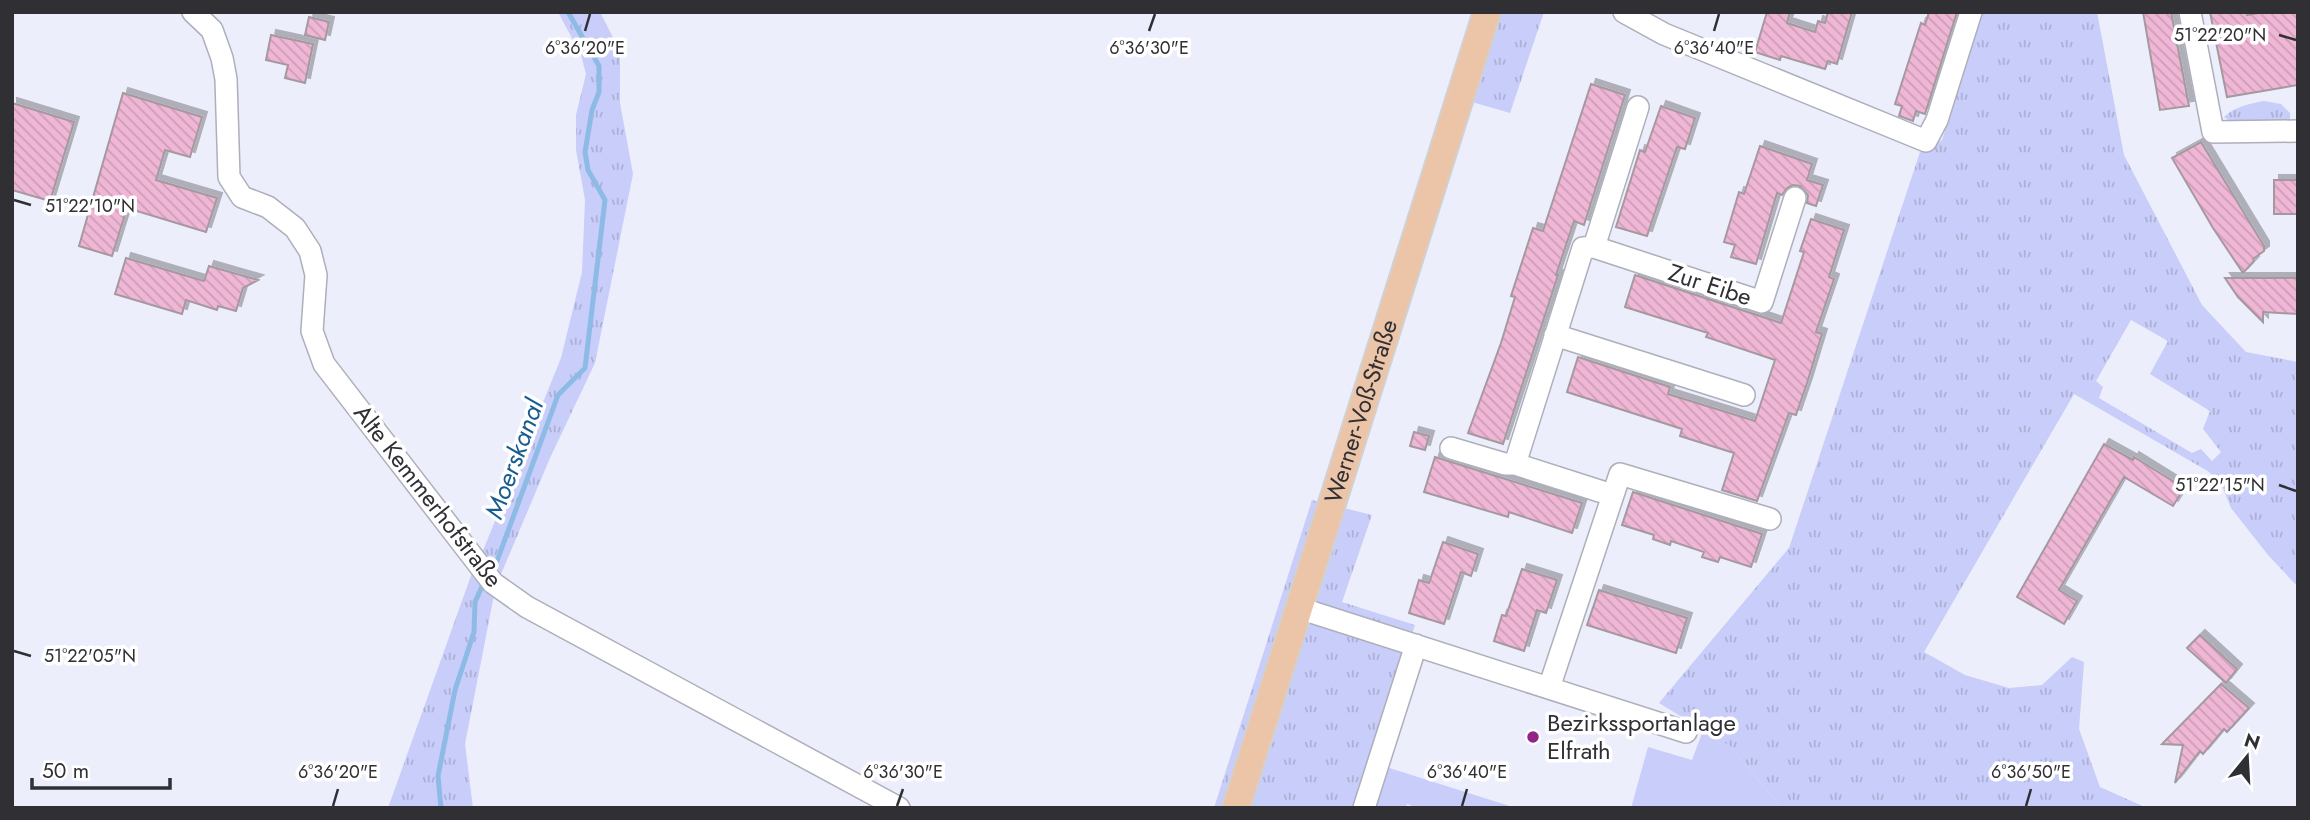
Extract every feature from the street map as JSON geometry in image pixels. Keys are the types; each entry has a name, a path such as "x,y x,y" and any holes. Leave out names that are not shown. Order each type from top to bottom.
{"main road":[{"name":"Werner-Voß-Straße","path":"1236,808 1487,12"}],"street":[{"name":"Alte Kemmerhofstraße","path":"193,12 212,30 222,58 226,79 229,177 242,197 268,207 295,228 310,251 316,275 312,331 324,364 487,576 527,607 899,808"},
{"path":"1624,12 1664,34 1926,141 1937,120 1971,12"},
{"path":"2190,12 2213,132 2298,131"},
{"path":"1515,464 1583,248 1594,247 1638,107"},
{"name":"Zur Eibe","path":"1594,247 1762,302 1795,198"},
{"path":"1555,335 1744,395"},
{"path":"1451,448 1505,464 1515,464 1612,495"},
{"path":"1549,688 1620,474 1770,519"},
{"path":"1299,608 1686,732"},
{"path":"1364,808 1416,645"}],"green space":[{"path":"558,12 600,12 620,51 620,103 633,174 595,363 550,458 499,579 480,558 561,358 582,272 585,200 576,150 576,115 586,74 581,55"},
{"path":"1502,12 1544,12 1510,113 1472,102"},
{"path":"1982,12 2097,12 2124,155 2202,305 2246,352 2298,362 2298,587 2268,555 2231,508 2220,481 2206,470 2074,394 1924,652 1965,675 2009,688 2042,685 2072,657 2084,662 2079,729 2100,787 2147,808 1782,808 1731,747 1659,703 1789,548 1920,152 1942,140","holes":["2131,320 2168,341 2150,374 2210,411 2203,429 2221,452 2212,461 2201,449 2192,453 2099,398 2103,387 2096,381"]},
{"path":"2264,101 2281,104 2290,113 2290,122 2231,122 2224,117 2248,104"},
{"path":"1312,500 1372,515 1342,602 1415,625 1354,808 1214,808"},
{"path":"473,570 494,595 465,744 473,808 388,808"},
{"path":"1704,728 1731,747 1782,808 1631,808 1648,747 1692,760"},
{"path":"1383,766 1516,808 1418,808 1407,804 1406,808 1369,808"}],"building":[{"path":"1767,12 1790,12 1787,23 1815,32 1818,21 1825,23 1828,12 1852,12 1837,64 1828,61 1825,69 1781,56 1780,60 1755,52"},
{"path":"1929,12 1957,12 1925,114 1916,111 1913,121 1899,116 1902,106 1895,104 1921,23 1925,25"},
{"path":"2143,12 2171,12 2189,106 2160,110"},
{"path":"2210,12 2247,12 2247,15 2298,12 2298,85 2227,97"},
{"path":"309,17 329,22 325,40 305,35"},
{"path":"271,35 313,44 305,83 285,78 288,65 266,60"},
{"path":"1591,84 1625,95 1584,225 1574,221 1503,444 1468,433 1501,343 1515,297 1511,296 1533,228 1543,231"},
{"path":"123,93 202,117 190,157 165,150 156,180 217,198 206,232 127,208 112,256 79,246"},
{"path":"12,103 74,122 50,201 12,190"},
{"path":"1661,106 1695,118 1685,149 1677,147 1647,236 1616,227 1640,150 1645,152"},
{"path":"2201,142 2264,246 2264,251 2253,259 2243,273 2172,158"},
{"path":"1760,146 1812,164 1807,180 1823,185 1816,206 1807,203 1808,195 1800,186 1787,188 1782,195 1777,193 1756,264 1731,257 1735,245 1724,242 1739,192 1744,194"},
{"path":"2274,180 2298,180 2298,214 2274,214"},
{"path":"1811,219 1844,230 1829,277 1834,279 1816,332 1822,334 1807,383 1796,415 1789,413 1757,501 1722,490 1734,453 1680,436 1682,429 1567,392 1578,357 1670,387 1668,394 1755,421 1775,360 1706,337 1708,333 1625,307 1635,275 1781,323 1804,252 1800,251"},
{"path":"126,258 204,281 209,266 258,280 243,288 236,311 218,306 217,310 186,300 182,314 115,294"},
{"path":"2225,278 2298,278 2298,314 2263,312 2263,322 2238,297"},
{"path":"1414,432 1429,436 1425,450 1410,446"},
{"path":"2104,444 2133,460 2134,457 2184,488 2173,506 2124,477 2059,590 2077,601 2064,624 2017,597"},
{"path":"1435,457 1582,503 1572,533 1509,512 1508,517 1424,492"},
{"path":"1633,492 1762,534 1751,567 1720,557 1718,562 1702,557 1704,552 1671,541 1670,545 1653,539 1654,535 1622,525"},
{"path":"1443,542 1478,554 1471,576 1461,572 1444,624 1409,613 1419,580 1429,583"},
{"path":"1522,569 1557,580 1546,613 1537,610 1524,651 1494,641 1502,615 1506,616"},
{"path":"1599,590 1687,618 1676,653 1587,625"},
{"path":"2200,635 2237,669 2226,683 2187,648"},
{"path":"2221,684 2249,708 2227,732 2224,729 2203,754 2200,751 2175,783 2183,745 2162,744"}],"waterway":[{"name":"Moerskanal","path":"490,572 497,561 558,395 585,368 605,200 588,170 585,152 592,110 599,92 599,66 568,12"},
{"name":"Moerskanal","path":"441,808 438,776 455,690 474,632 475,602 485,580"}],"place":[{"name":"Bezirkssportanlage Elfrath","path":"1533,737"}]}
